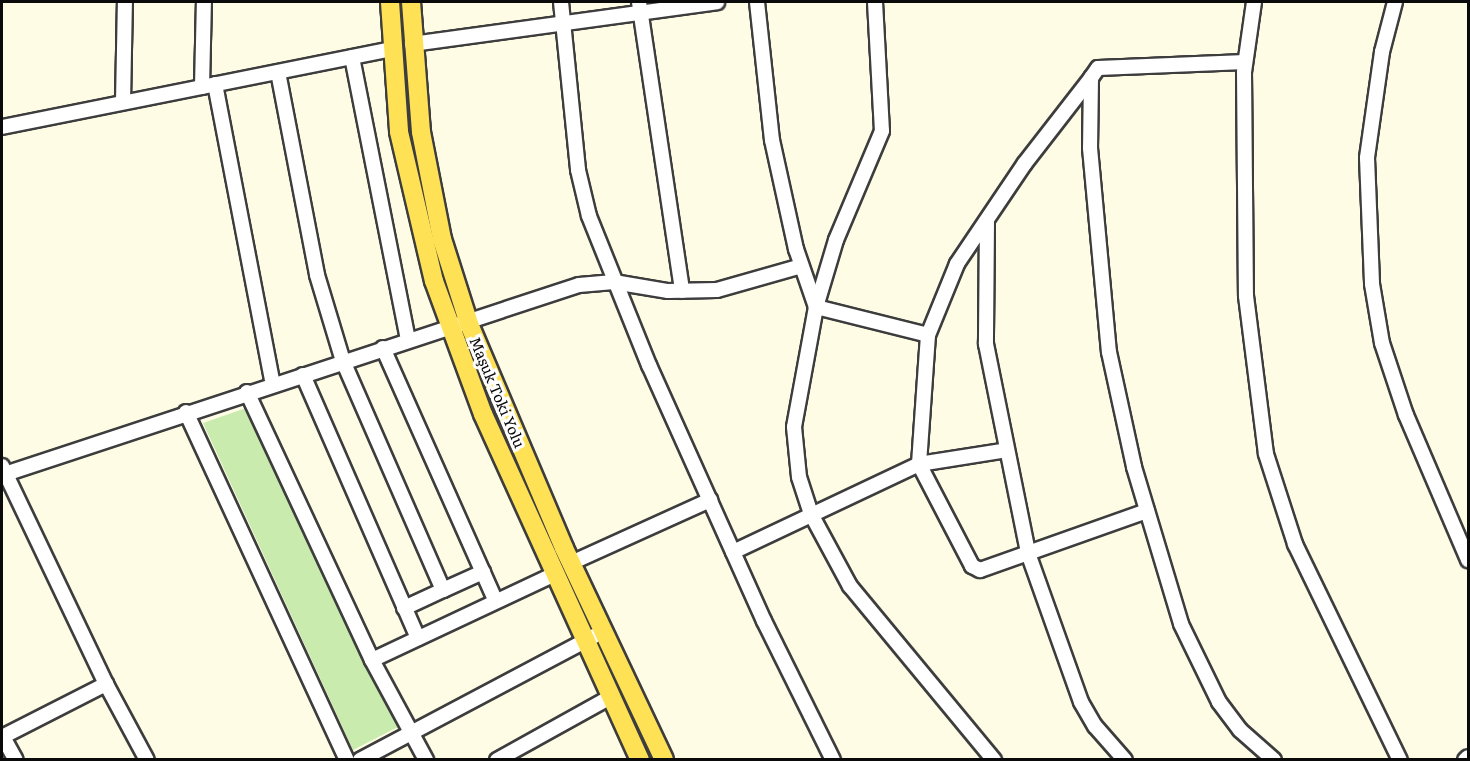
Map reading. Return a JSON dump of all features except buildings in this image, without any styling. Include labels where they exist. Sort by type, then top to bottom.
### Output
[{"type":"main road","points":[[390,2],[391,49],[399,132],[416,211],[451,329],[483,414],[553,575],[609,698],[640,759]]},
{"type":"main road","name":"Maşuk Toki Yolu","points":[[411,2],[412,44],[422,132],[442,239],[469,324],[571,563],[664,759]]},
{"type":"street","points":[[123,102],[125,2]]},
{"type":"street","points":[[204,2],[209,85],[273,384]]},
{"type":"street","points":[[561,2],[561,23],[578,170],[589,216],[614,282],[733,552],[833,759]]},
{"type":"street","points":[[412,44],[561,23],[640,6],[717,2]]},
{"type":"street","points":[[757,2],[772,140],[801,266],[816,307]]},
{"type":"street","points":[[875,2],[882,131],[836,240],[816,307],[794,427],[799,477],[811,514],[850,586],[994,759]]},
{"type":"street","points":[[1254,2],[1245,62],[1246,297],[1266,454],[1295,544],[1400,759]]},
{"type":"street","points":[[1395,2],[1382,52],[1367,158],[1372,284],[1382,343],[1406,415],[1468,560]]},
{"type":"street","points":[[640,6],[682,291]]},
{"type":"street","points":[[2,128],[391,49]]},
{"type":"street","points":[[352,57],[408,341]]},
{"type":"street","points":[[1147,511],[980,570],[972,566],[919,464],[928,335],[957,264],[1025,163],[1098,68],[1121,65],[1245,62]]},
{"type":"street","points":[[278,72],[317,275],[343,361],[443,590]]},
{"type":"street","points":[[1091,78],[1090,148],[1109,352],[1147,511],[1181,624],[1219,702],[1240,730],[1274,759]]},
{"type":"street","points":[[987,221],[986,344],[1028,553],[1038,590],[1081,702],[1095,726],[1125,759]]},
{"type":"street","points":[[147,759],[106,684],[3,470],[383,348],[469,324],[579,285],[614,282],[682,291],[717,290],[801,266]]},
{"type":"street","points":[[816,307],[928,335]]},
{"type":"street","points":[[383,348],[495,600]]},
{"type":"street","points":[[303,375],[418,638]]},
{"type":"street","points":[[247,392],[372,660],[426,759]]},
{"type":"street","points":[[186,412],[347,759]]},
{"type":"street","points":[[733,552],[919,464],[1007,450]]},
{"type":"street","points":[[571,563],[710,500]]},
{"type":"street","points":[[404,608],[483,572]]},
{"type":"street","points":[[372,660],[495,600],[553,575]]},
{"type":"street","points":[[360,759],[410,730],[602,631]]},
{"type":"street","points":[[16,759],[2,737],[106,684]]},
{"type":"street","points":[[497,759],[609,698]]},
{"type":"green space","points":[[249,407],[398,727],[353,750],[203,423]]}]
